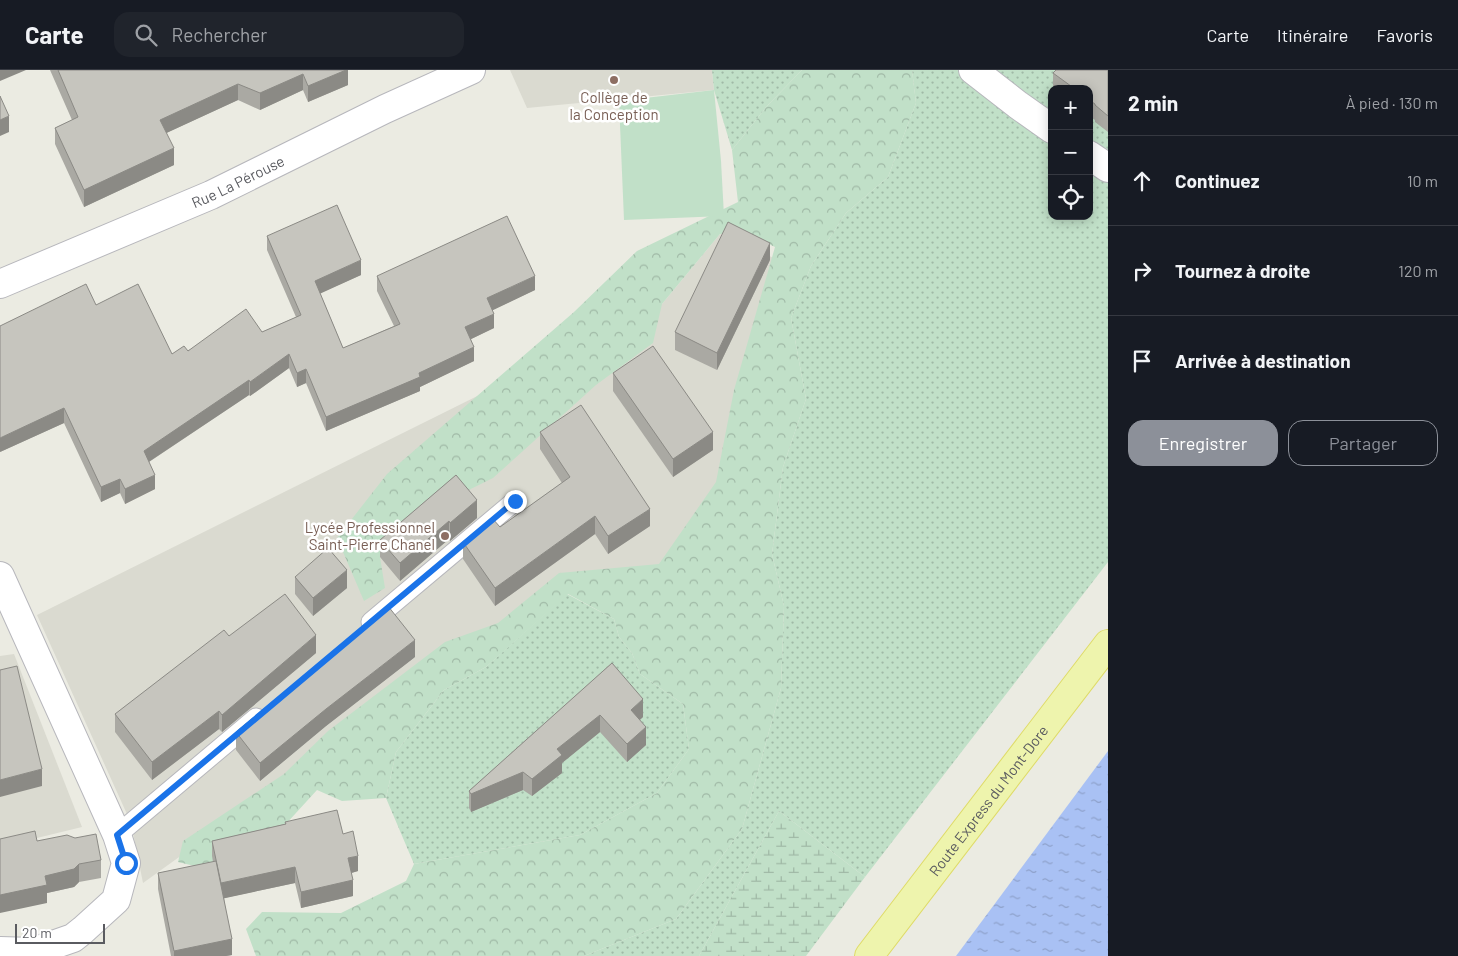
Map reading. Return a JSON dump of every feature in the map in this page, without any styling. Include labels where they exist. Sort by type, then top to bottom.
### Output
[{"type":"main road","name":"Route Express du Mont-Dore","points":[[869,956],[1108,644]]},
{"type":"street","name":"Rue La Pérouse","points":[[0,284],[211,195],[386,108],[471,70]]},
{"type":"street","points":[[973,70],[1048,126]]},
{"type":"street","points":[[1093,158],[1108,168]]},
{"type":"street","points":[[0,576],[117,835],[126,863],[116,900],[73,938],[33,952],[0,951]]},
{"type":"lane","points":[[357,633],[515,501]]},
{"type":"lane","points":[[117,835],[266,709]]},
{"type":"shaded area","name":"Collège de la Conception","points":[[510,70],[712,70],[714,90],[527,108]]},
{"type":"shaded area","name":"Lycée Professionnel Saint-Pierre Chanel","points":[[720,234],[785,263],[728,501],[652,586],[575,572],[143,883],[131,823],[37,615],[662,304]]},
{"type":"shaded area","points":[[14,654],[82,827],[0,847],[0,656]]},
{"type":"green space","points":[[712,70],[802,70],[767,106],[732,150],[714,90]]},
{"type":"green space","points":[[802,70],[912,70],[916,103],[888,177],[846,213],[811,266],[791,318],[806,399],[783,467],[772,554],[784,606],[781,688],[742,829],[676,919],[584,956],[256,956],[246,929],[262,912],[341,913],[406,881],[414,864],[580,835],[657,793],[689,749],[683,704],[640,674],[632,653],[619,637],[614,619],[568,594],[486,667],[444,690],[396,752],[386,798],[342,801],[317,790],[274,837],[215,871],[178,862],[183,841],[284,774],[328,731],[445,642],[498,623],[559,573],[659,564],[716,482],[734,390],[775,247],[748,234],[720,234],[662,304],[653,343],[596,385],[493,478],[412,518],[380,557],[385,588],[364,601],[337,538],[387,474],[574,312],[637,251],[738,202],[732,150],[767,106]]},
{"type":"green space","points":[[912,70],[1108,70],[1108,562],[865,877],[779,811],[699,956],[584,956],[676,919],[742,829],[781,688],[784,606],[772,554],[783,467],[806,399],[791,318],[811,266],[846,213],[888,177],[916,103]]},
{"type":"green space","points":[[714,90],[724,216],[624,220],[619,101]]},
{"type":"green space","points":[[567,594],[614,619],[619,637],[632,653],[640,674],[683,704],[689,749],[657,793],[580,835],[414,864],[386,798],[396,752],[444,690],[486,667]]},
{"type":"green space","points":[[779,811],[865,877],[806,956],[699,956]]},
{"type":"water","points":[[1108,751],[1108,956],[956,956]]},
{"type":"building","points":[[58,70],[346,70],[308,86],[303,74],[260,93],[238,84],[160,120],[174,148],[84,190],[55,128],[78,117]]},
{"type":"building","points":[[1056,70],[1108,70],[1108,116],[1093,103],[1093,85],[1070,85],[1053,73]]},
{"type":"building","points":[[0,96],[9,116],[0,120]]},
{"type":"building","points":[[337,205],[361,260],[315,281],[343,348],[400,324],[377,276],[507,216],[535,276],[487,298],[494,314],[465,327],[474,347],[419,373],[420,377],[326,417],[306,369],[297,373],[289,354],[250,382],[249,380],[144,451],[155,475],[125,489],[120,479],[101,487],[64,408],[0,438],[0,326],[86,284],[96,305],[138,284],[172,354],[184,346],[188,351],[246,309],[262,332],[301,315],[267,236]]},
{"type":"building","points":[[728,222],[770,243],[717,353],[675,332]]},
{"type":"building","points":[[653,346],[713,432],[673,459],[613,373]]},
{"type":"building","points":[[581,405],[650,509],[608,536],[595,516],[495,588],[463,542],[492,518],[500,527],[570,477],[540,432]]},
{"type":"building","points":[[456,475],[477,500],[400,563],[380,540]]},
{"type":"building","points":[[328,548],[347,570],[313,598],[295,577]]},
{"type":"building","points":[[285,594],[316,635],[222,715],[219,711],[152,762],[115,714],[224,630],[229,636]]},
{"type":"building","points":[[388,606],[415,640],[260,763],[236,732]]},
{"type":"building","points":[[612,663],[643,699],[631,710],[646,727],[627,744],[600,715],[557,749],[562,755],[532,779],[523,772],[471,794],[469,791]]},
{"type":"building","points":[[17,666],[42,769],[0,780],[0,670]]},
{"type":"building","points":[[337,810],[343,834],[353,831],[358,856],[348,858],[353,880],[301,892],[295,867],[221,883],[212,841]]},
{"type":"building","points":[[35,831],[37,841],[67,835],[75,838],[96,834],[101,860],[79,864],[74,869],[45,876],[47,885],[0,895],[0,839]]},
{"type":"building","points":[[216,861],[232,939],[174,951],[158,873]]},
{"type":"place","name":"Collège de la Conception","points":[[614,80]]},
{"type":"place","name":"Lycée Professionnel Saint-Pierre Chanel","points":[[445,536]]},
{"type":"route","points":[[126,863],[117,835],[515,501]]}]
